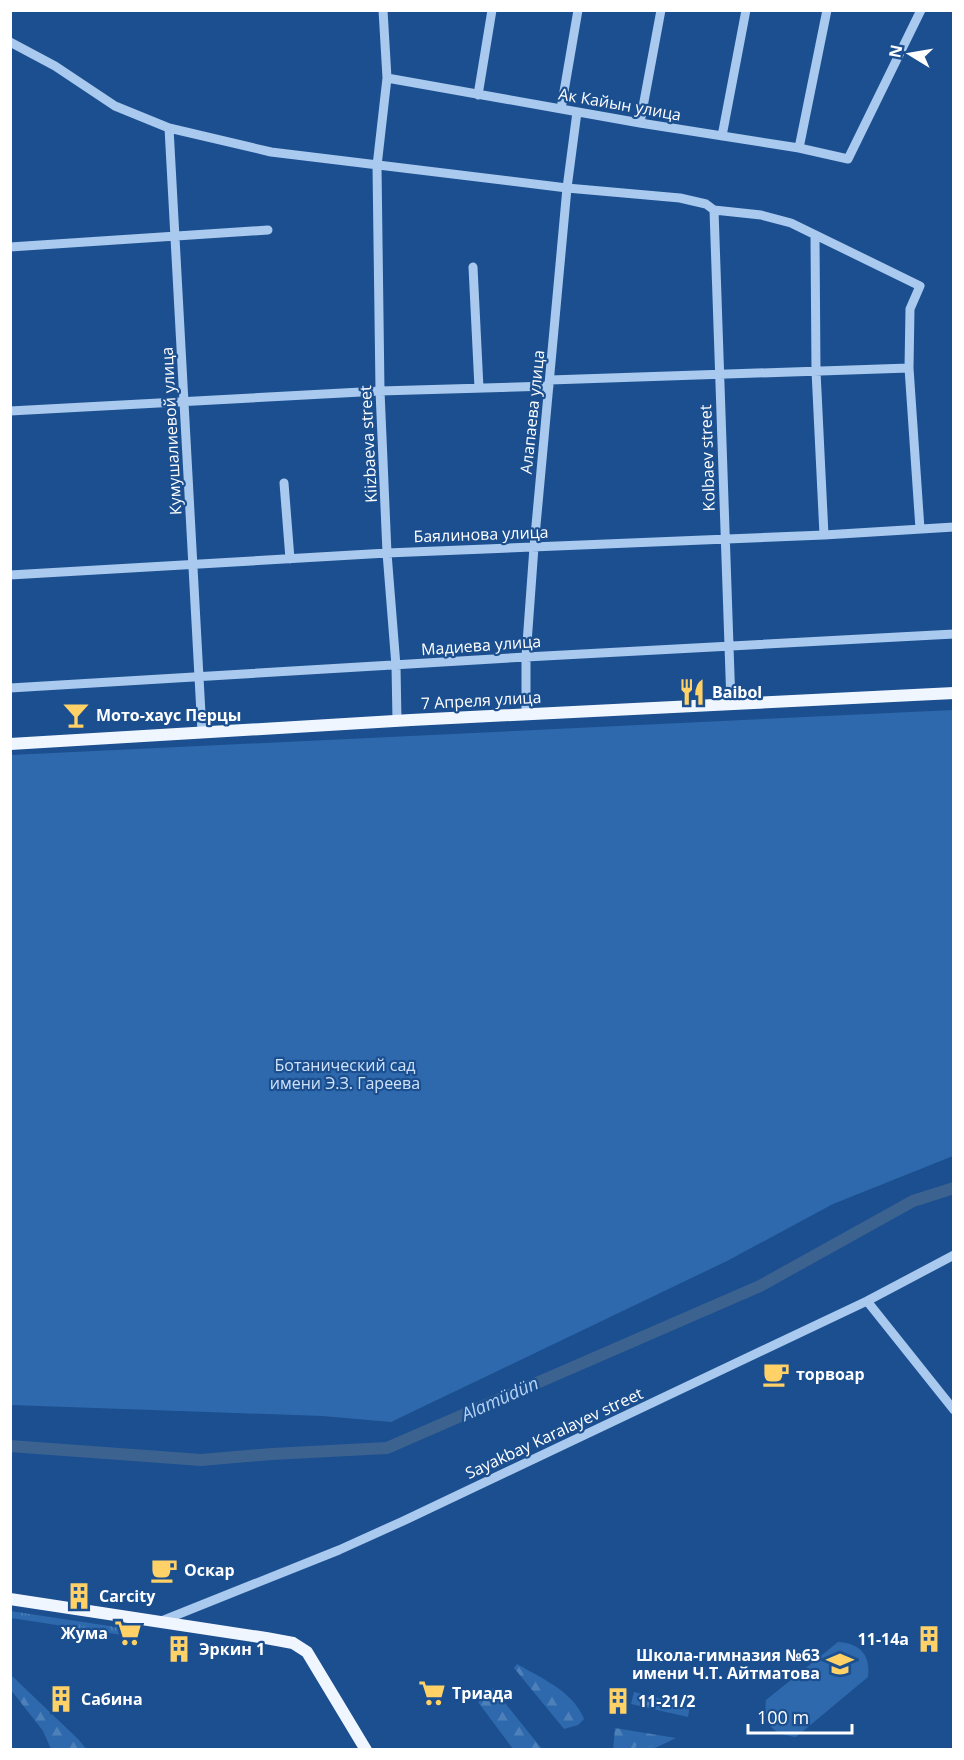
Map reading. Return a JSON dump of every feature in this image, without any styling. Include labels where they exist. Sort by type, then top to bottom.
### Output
[{"type":"main road","name":"7 Апреля улица","points":[[10,744],[526,714],[954,693]]},
{"type":"main road","points":[[10,1599],[299,1645],[307,1652],[366,1749]]},
{"type":"street","name":"Kiizbaeva street","points":[[383,10],[387,78],[377,166],[380,391],[387,553],[396,666],[397,721]]},
{"type":"street","points":[[478,95],[492,10]]},
{"type":"street","points":[[561,109],[578,10]]},
{"type":"street","points":[[640,123],[661,10]]},
{"type":"street","points":[[722,136],[746,10]]},
{"type":"street","points":[[799,148],[827,10]]},
{"type":"street","name":"Ак Кайын улица","points":[[387,78],[640,123],[799,148],[848,159],[921,10]]},
{"type":"street","points":[[10,42],[55,66],[115,106],[169,128],[271,152],[567,188],[680,198],[706,204],[714,210],[761,215],[791,223],[920,286],[910,309],[909,368],[920,529]]},
{"type":"street","name":"Алапаева улица","points":[[526,714],[526,657],[534,547],[567,188],[577,112]]},
{"type":"street","name":"Кумушалиевой улица","points":[[169,128],[202,732]]},
{"type":"street","name":"Kolbaev street","points":[[714,210],[731,704]]},
{"type":"street","points":[[10,248],[268,230]]},
{"type":"street","points":[[815,236],[816,371],[824,535]]},
{"type":"street","points":[[474,267],[479,388]]},
{"type":"street","points":[[10,411],[380,391],[909,368]]},
{"type":"street","points":[[284,483],[290,559]]},
{"type":"street","name":"Баялинова улица","points":[[10,575],[387,553],[824,535],[954,527]]},
{"type":"street","name":"Мадиева улица","points":[[10,688],[954,634]]},
{"type":"street","name":"Sayakbay Karalayev street","points":[[159,1622],[339,1550],[401,1522],[867,1301],[954,1255]]},
{"type":"street","points":[[867,1301],[954,1410]]},
{"type":"green space","name":"Ботанический сад имени Э.З. Гареева","points":[[953,710],[953,1156],[833,1204],[727,1261],[391,1422],[322,1416],[11,1405],[11,755]]},
{"type":"green space","points":[[10,1611],[123,1628],[122,1635],[11,1618]]},
{"type":"green space","points":[[838,1642],[852,1645],[862,1652],[868,1662],[868,1677],[796,1737],[775,1731],[766,1716],[766,1700]]},
{"type":"green space","points":[[517,1664],[564,1693],[579,1709],[584,1719],[578,1725],[564,1729],[514,1668]]},
{"type":"green space","points":[[10,1674],[86,1749],[51,1749],[43,1731],[11,1690]]},
{"type":"green space","points":[[493,1688],[542,1749],[513,1749],[478,1702]]},
{"type":"green space","points":[[634,1692],[690,1706],[688,1717],[631,1704]]},
{"type":"green space","points":[[615,1728],[676,1738],[653,1749],[613,1750]]},
{"type":"green space","points":[[639,1738],[659,1742],[645,1749],[635,1749]]},
{"type":"waterway","name":"Alamüdün","points":[[10,1446],[201,1460],[387,1448],[760,1286],[913,1201],[954,1188]]},
{"type":"place","name":"Baibol","points":[[692,692]]},
{"type":"place","name":"Мото-хаус Перцы","points":[[76,715]]},
{"type":"place","name":"торвоар","points":[[776,1374]]},
{"type":"place","name":"Оскар","points":[[164,1570]]},
{"type":"place","name":"Carcity","points":[[79,1596]]},
{"type":"place","name":"Жума","points":[[128,1633]]},
{"type":"place","name":"11-14а","points":[[929,1639]]},
{"type":"place","name":"Эркин 1","points":[[179,1649]]},
{"type":"place","name":"Школа-гимназия №63 имени Ч.Т. Айтматова","points":[[840,1664]]},
{"type":"place","name":"Триада","points":[[432,1693]]},
{"type":"place","name":"Сабина","points":[[61,1699]]},
{"type":"place","name":"11-21/2","points":[[618,1701]]}]
